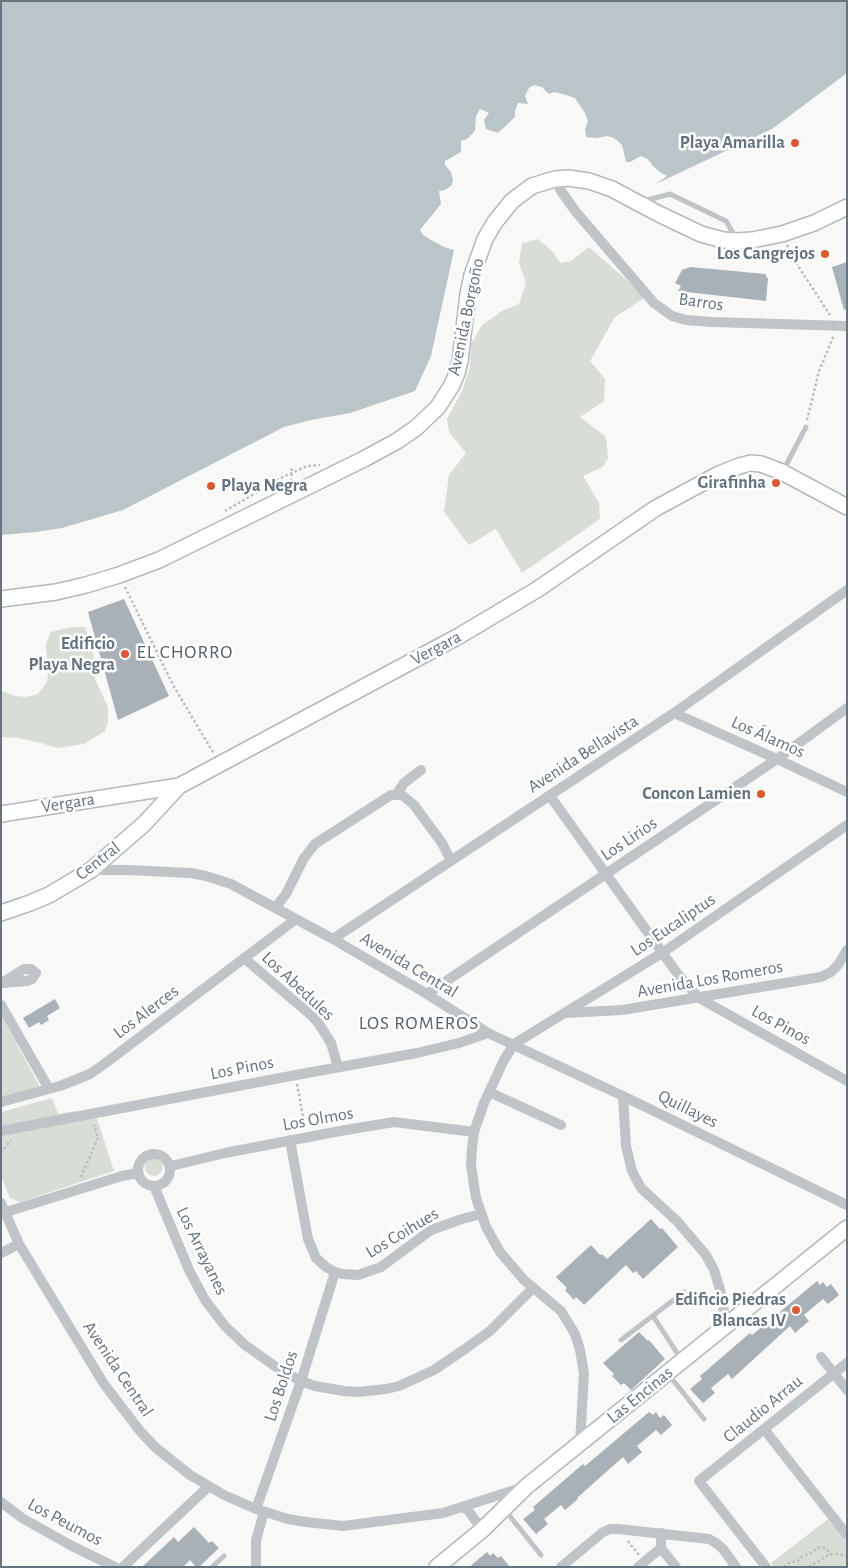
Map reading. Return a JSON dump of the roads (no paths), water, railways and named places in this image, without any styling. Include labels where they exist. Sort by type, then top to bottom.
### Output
[{"type":"street","name":"Avenida Borgoño","points":[[1,599],[56,592],[119,575],[160,560],[397,441],[430,417],[446,396],[460,361],[468,294],[472,275],[485,239],[495,222],[516,197],[532,186],[555,179],[568,178],[589,181],[612,189],[701,234],[723,240],[737,241],[782,234],[814,223],[847,207]]},
{"type":"street","name":"Barros","points":[[555,179],[576,212],[621,265],[654,303],[672,316],[686,320],[712,322],[842,326]]},
{"type":"street","name":"Vergara","points":[[1,814],[179,786],[468,631],[538,589],[656,508],[719,474],[745,464],[761,464],[782,472],[847,507]]},
{"type":"street","name":"Avenida Bellavista","points":[[333,939],[674,714],[847,590]]},
{"type":"street","name":"Los Lirios","points":[[426,994],[777,759],[847,708]]},
{"type":"street","name":"Los Álamos","points":[[674,714],[847,792]]},
{"type":"street","points":[[397,794],[404,783],[421,770]]},
{"type":"street","name":"Central","points":[[1,913],[30,904],[49,895],[91,870],[144,824],[179,786]]},
{"type":"street","points":[[275,908],[286,894],[304,858],[315,844],[392,795],[402,795],[414,805],[442,843],[451,861]]},
{"type":"street","name":"Los Pinos","points":[[550,796],[662,953],[699,998],[847,1081]]},
{"type":"street","name":"Los Eucaliptus","points":[[514,1044],[662,953],[847,825]]},
{"type":"street","name":"Avenida Central","points":[[91,870],[191,873],[219,879],[243,889],[333,939],[488,1033],[514,1044]]},
{"type":"street","name":"Los Alerces","points":[[1,1102],[75,1081],[103,1065],[296,919]]},
{"type":"street","name":"Avenida Los Romeros","points":[[564,1013],[622,1010],[821,977],[838,966],[847,950]]},
{"type":"street","name":"Los Abedules","points":[[244,958],[320,1024],[331,1043],[338,1067]]},
{"type":"street","points":[[2,1005],[50,1089]]},
{"type":"street","name":"Los Pinos","points":[[1,1130],[417,1053],[459,1043],[488,1033]]},
{"type":"street","points":[[514,1044],[489,1092],[474,1132],[472,1173],[476,1198],[492,1240],[500,1252],[516,1272],[561,1311],[575,1334],[584,1373],[580,1443]]},
{"type":"street","name":"Quillayes","points":[[514,1044],[847,1205]]},
{"type":"street","points":[[489,1092],[562,1126]]},
{"type":"street","points":[[623,1096],[626,1146],[632,1171],[641,1188],[677,1221],[706,1255],[714,1270],[721,1293],[726,1325]]},
{"type":"street","name":"Los Olmos","points":[[171,1166],[290,1140],[394,1122],[474,1132]]},
{"type":"street","points":[[290,1140],[308,1239],[316,1258],[335,1272]]},
{"type":"street","points":[[151,1153],[161,1154],[169,1161],[171,1166],[167,1180],[154,1186],[144,1182],[138,1173],[142,1158],[151,1153]]},
{"type":"street","points":[[6,1212],[122,1176],[138,1173]]},
{"type":"street","name":"Los Arrayanes","points":[[154,1186],[189,1270],[205,1300],[225,1326],[245,1345],[279,1369],[301,1381],[316,1386],[344,1391],[372,1391],[399,1386],[434,1370],[490,1331],[533,1288]]},
{"type":"street","name":"Avenida Central","points":[[1,1203],[19,1244],[110,1392],[140,1431],[155,1446],[178,1466],[208,1487],[260,1511],[306,1522],[343,1526],[443,1513],[527,1486]]},
{"type":"street","name":"Los Coihues","points":[[335,1272],[350,1275],[366,1273],[381,1267],[431,1230],[481,1214]]},
{"type":"street","name":"Las Encinas","points":[[437,1567],[482,1530],[527,1486],[847,1228]]},
{"type":"street","points":[[1,1253],[19,1244]]},
{"type":"street","name":"Los Boldos","points":[[256,1567],[256,1540],[260,1511],[335,1272]]},
{"type":"street","points":[[821,1357],[847,1390]]},
{"type":"street","name":"Claudio Arrau","points":[[766,1567],[699,1481],[847,1363]]},
{"type":"street","points":[[764,1429],[847,1535]]},
{"type":"street","points":[[123,1567],[208,1487]]},
{"type":"street","name":"Los Peumos","points":[[1,1502],[29,1522],[115,1567]]},
{"type":"street","points":[[462,1507],[468,1510],[482,1530]]},
{"type":"street","points":[[561,1567],[603,1532],[610,1529],[709,1539],[723,1550],[736,1567]]},
{"type":"street","points":[[662,1533],[661,1548],[676,1567]]},
{"type":"street","points":[[641,1564],[661,1548]]},
{"type":"lane","points":[[639,203],[670,194],[726,221],[737,241]]},
{"type":"lane","points":[[782,472],[806,427]]},
{"type":"lane","points":[[621,1340],[684,1292]]},
{"type":"lane","points":[[653,1316],[682,1361]]},
{"type":"lane","points":[[668,1373],[704,1419]]},
{"type":"lane","points":[[503,1508],[541,1555]]},
{"type":"lane","points":[[212,1567],[224,1556]]},
{"type":"place","name":"Playa Amarilla","points":[[795,143]]},
{"type":"place","name":"Los Cangrejos","points":[[825,254]]},
{"type":"place","name":"Girafinha","points":[[776,483]]},
{"type":"place","name":"Playa Negra","points":[[211,486]]},
{"type":"place","name":"Edificio Playa Negra","points":[[125,654]]},
{"type":"place","name":"Concon Lamien","points":[[761,794]]},
{"type":"place","name":"Edificio Piedras Blancas IV","points":[[796,1310]]},
{"type":"district","name":"EL CHORRO","points":[[185,652]]},
{"type":"district","name":"LOS ROMEROS","points":[[419,1023]]}]
